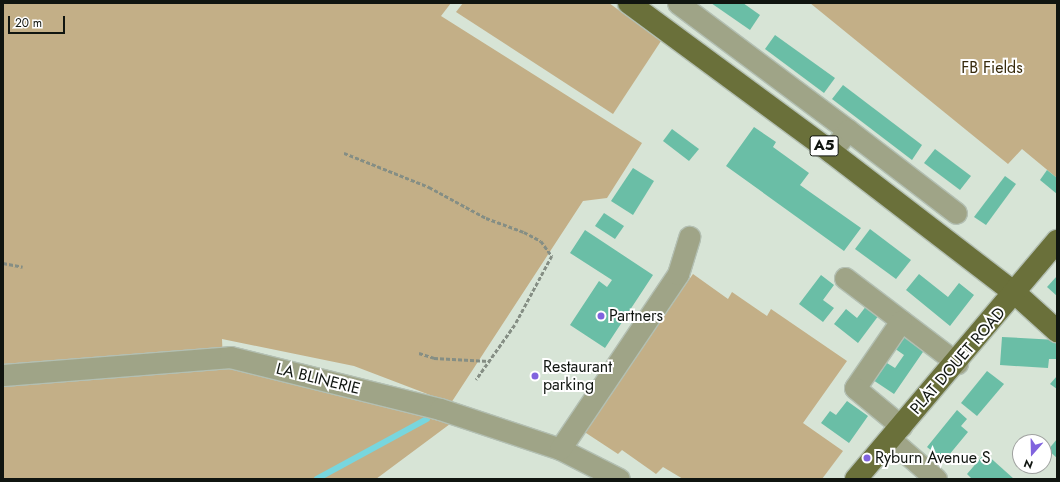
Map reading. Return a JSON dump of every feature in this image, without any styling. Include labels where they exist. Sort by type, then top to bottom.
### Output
[{"type":"main road","name":"A5","points":[[630,3],[831,152],[1015,293]]},
{"type":"main road","name":"PLAT DOUET ROAD","points":[[856,479],[957,363],[1057,241]]},
{"type":"main road","points":[[1015,293],[1057,331]]},
{"type":"street","points":[[678,3],[956,213]]},
{"type":"street","points":[[831,152],[848,130]]},
{"type":"street","points":[[560,448],[678,274],[689,237]]},
{"type":"street","points":[[846,278],[957,363]]},
{"type":"street","points":[[901,321],[855,388],[936,479]]},
{"type":"street","name":"LA BLINERIE","points":[[3,375],[230,357],[440,409],[560,448],[619,479]]},
{"type":"path","points":[[344,153],[429,187],[486,218],[524,232],[541,242],[552,256],[515,325],[476,380]]},
{"type":"path","points":[[3,263],[22,267]]},
{"type":"path","points":[[419,353],[434,358],[489,361]]},
{"type":"green space","points":[[3,3],[451,3],[441,16],[642,143],[607,198],[583,201],[451,403],[354,366],[222,339],[223,363],[450,424],[376,479],[3,479]]},
{"type":"green space","points":[[463,3],[609,3],[661,41],[613,114],[456,12]]},
{"type":"green space","name":"FB Fields","points":[[810,3],[1057,3],[1057,178],[1022,149],[1008,164]]},
{"type":"green space","points":[[693,274],[728,299],[732,292],[767,316],[771,309],[847,361],[803,423],[843,451],[822,479],[683,479],[663,467],[656,474],[622,450],[618,454],[583,431]]},
{"type":"building","points":[[711,3],[743,3],[760,15],[750,30]]},
{"type":"building","points":[[775,35],[835,78],[824,93],[765,49]]},
{"type":"building","points":[[843,85],[922,145],[912,160],[832,99]]},
{"type":"building","points":[[754,127],[776,142],[773,147],[809,173],[800,185],[861,228],[844,251],[726,166]]},
{"type":"building","points":[[672,129],[699,149],[689,161],[663,141]]},
{"type":"building","points":[[935,149],[971,176],[960,190],[924,163]]},
{"type":"building","points":[[633,168],[654,181],[633,215],[611,201]]},
{"type":"building","points":[[1047,170],[1057,178],[1057,194],[1040,180]]},
{"type":"building","points":[[1005,176],[1016,184],[986,225],[974,217]]},
{"type":"building","points":[[604,213],[624,226],[615,239],[595,226]]},
{"type":"building","points":[[870,229],[911,260],[896,279],[855,249]]},
{"type":"building","points":[[585,230],[653,275],[605,348],[570,325],[599,281],[607,287],[612,280],[570,253]]},
{"type":"building","points":[[919,274],[948,297],[959,283],[974,295],[950,326],[906,290]]},
{"type":"building","points":[[821,275],[834,285],[823,300],[834,308],[823,322],[799,304]]},
{"type":"building","points":[[1057,276],[1057,296],[1047,287]]},
{"type":"building","points":[[867,305],[879,315],[858,343],[834,324],[846,309],[857,318]]},
{"type":"building","points":[[904,334],[925,349],[894,394],[870,378],[882,360],[895,368],[904,355],[894,348]]},
{"type":"building","points":[[1002,337],[1057,340],[1057,359],[1049,359],[1048,368],[1000,365]]},
{"type":"building","points":[[987,371],[1004,384],[977,416],[961,403]]},
{"type":"building","points":[[1057,376],[1057,389],[1050,384]]},
{"type":"building","points":[[847,401],[868,416],[849,443],[821,423],[830,411],[836,415]]},
{"type":"building","points":[[957,410],[967,419],[961,426],[968,432],[944,461],[927,447]]},
{"type":"building","points":[[1057,439],[1057,458],[1052,454],[1052,445]]},
{"type":"building","points":[[985,453],[1014,479],[972,479],[967,474]]},
{"type":"waterway","points":[[317,479],[427,419]]},
{"type":"place","name":"Partners","points":[[601,316]]},
{"type":"place","name":"Restaurant parking","points":[[535,376]]},
{"type":"place","name":"Ryburn Avenue S","points":[[867,458]]}]
